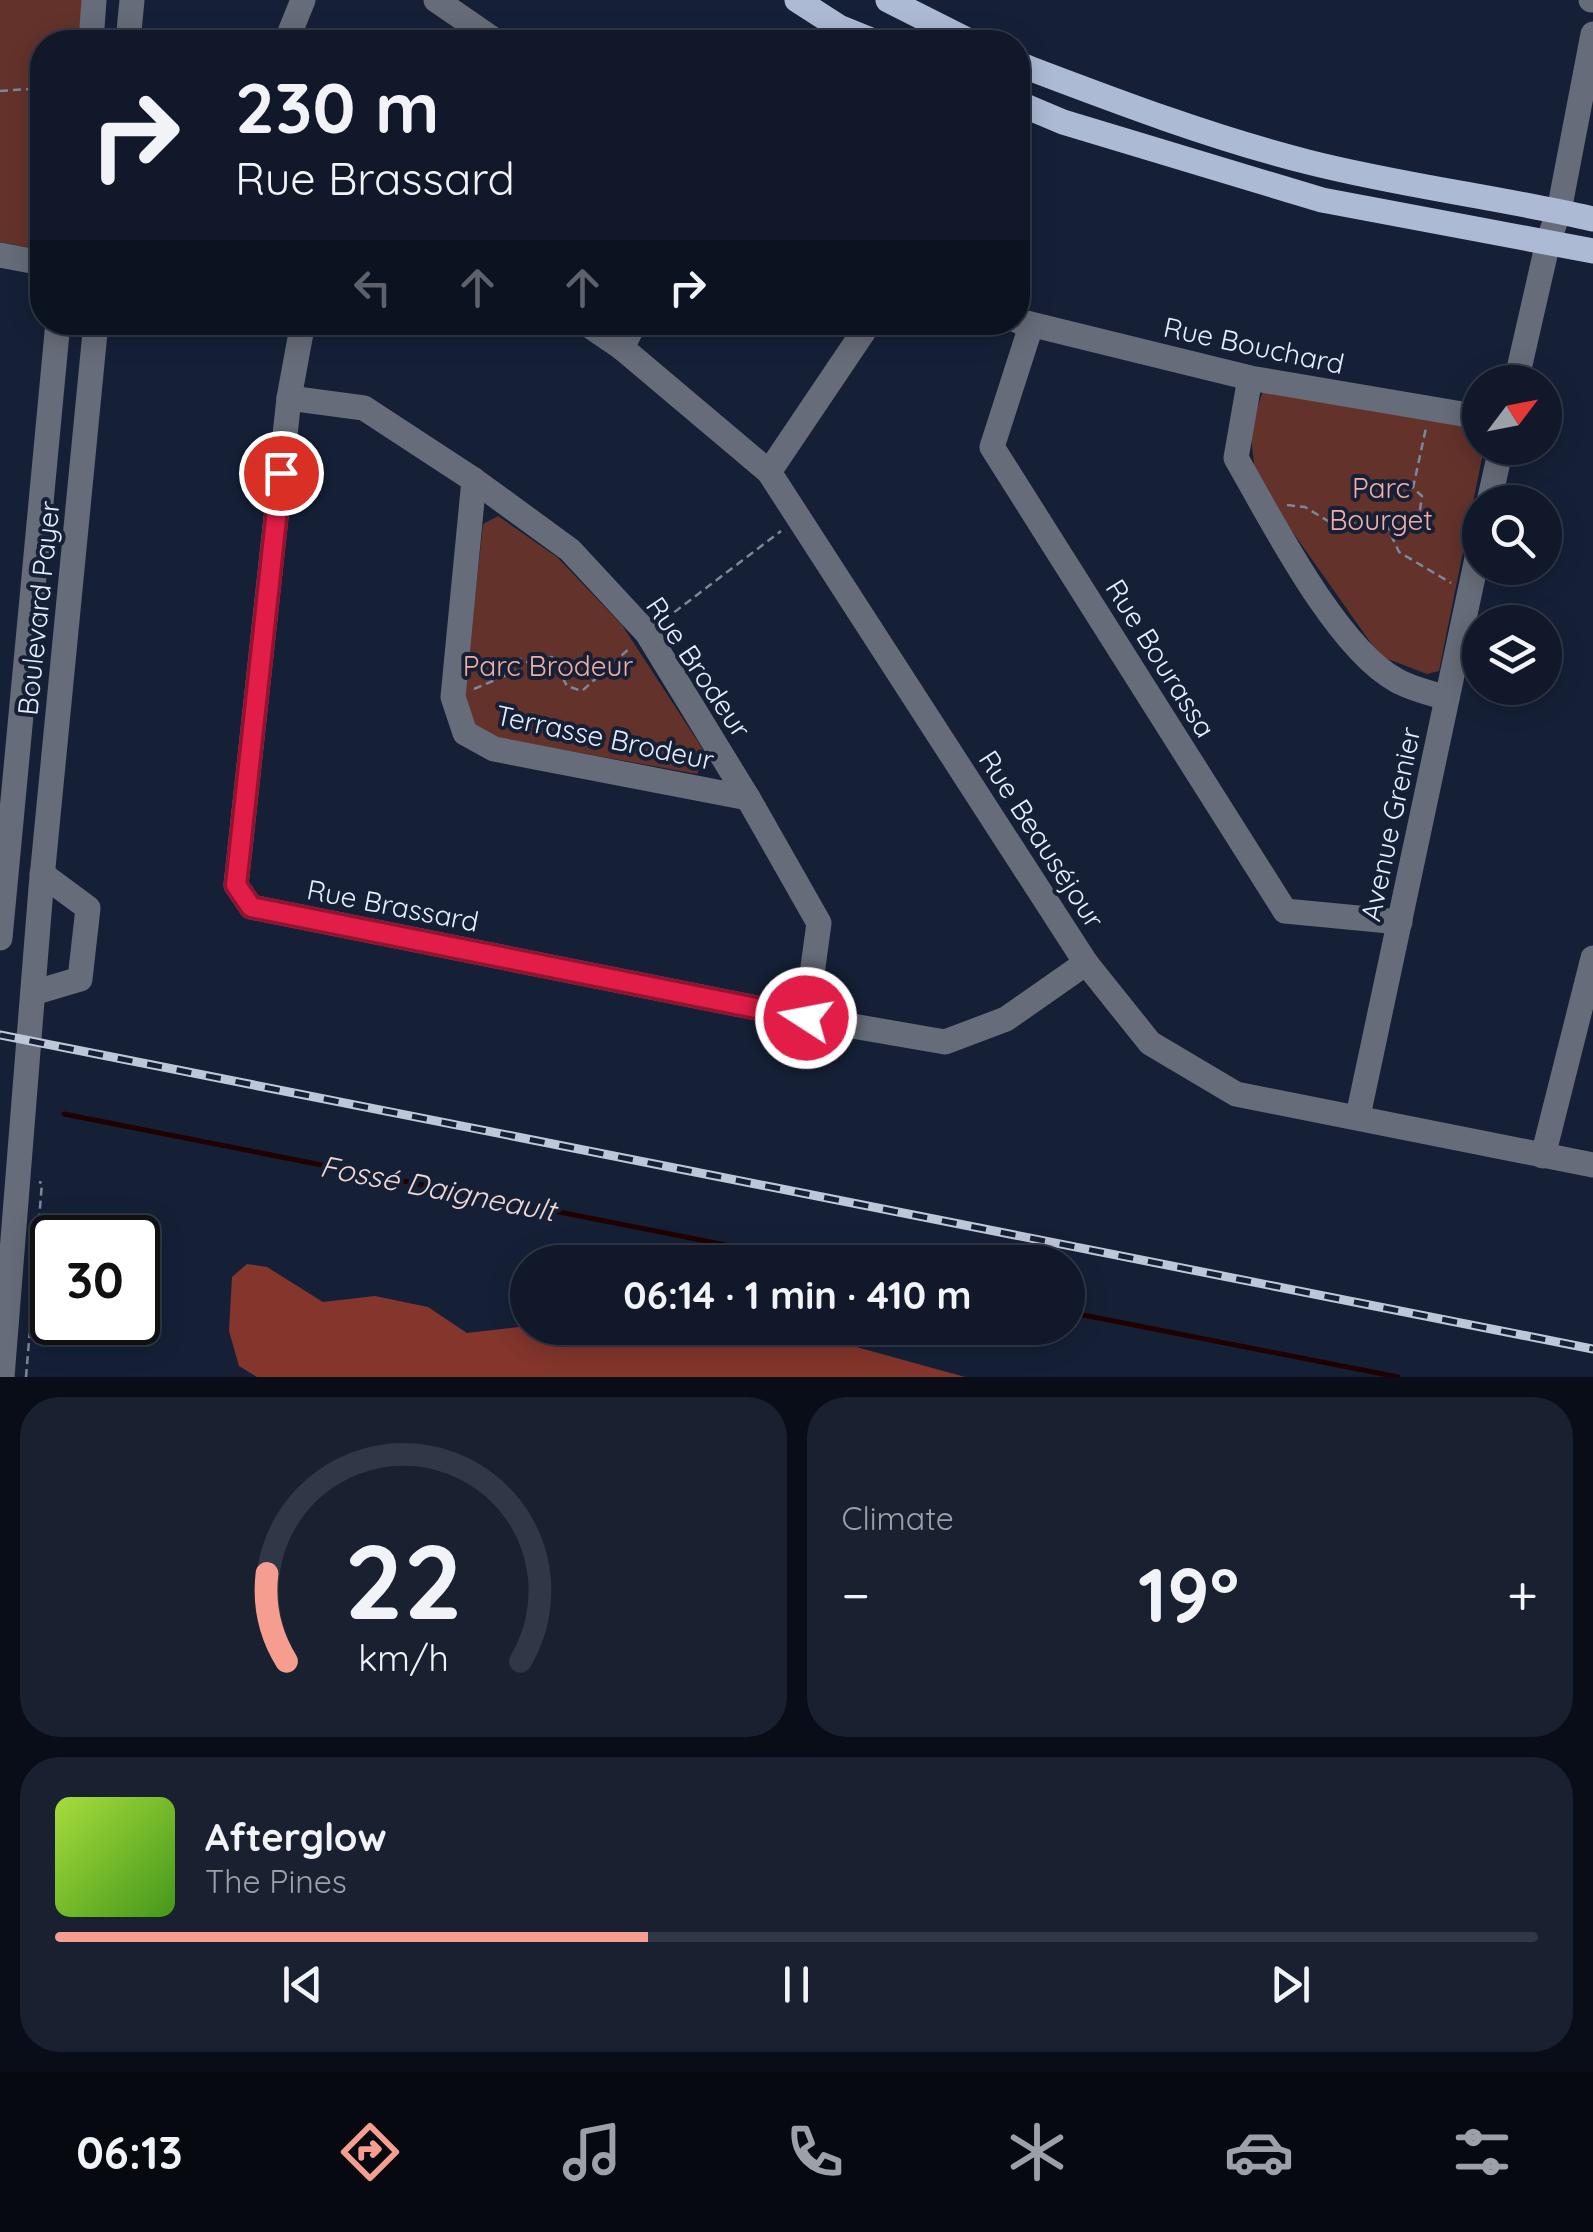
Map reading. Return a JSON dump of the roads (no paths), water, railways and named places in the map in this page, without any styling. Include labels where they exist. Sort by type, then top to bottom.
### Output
[{"type":"main road","points":[[797,0],[846,30]]},
{"type":"main road","points":[[888,0],[947,30]]},
{"type":"main road","points":[[1030,69],[1145,112],[1306,162],[1593,218]]},
{"type":"main road","points":[[1030,108],[1100,134],[1322,200],[1593,251]]},
{"type":"street","points":[[92,30],[94,0]]},
{"type":"street","points":[[129,30],[132,0]]},
{"type":"street","points":[[291,30],[304,0]]},
{"type":"street","points":[[436,0],[480,30]]},
{"type":"street","points":[[1520,365],[1548,242],[1559,211],[1593,34]]},
{"type":"street","points":[[0,254],[30,260]]},
{"type":"street","name":"Rue Bouchard","points":[[1030,324],[1250,378],[1462,414]]},
{"type":"street","name":"Boulevard Payer","points":[[0,938],[57,335]]},
{"type":"street","name":"Boulevard Payer","points":[[2,1377],[43,863],[95,335]]},
{"type":"street","name":"Rue Brassard","points":[[301,335],[289,398],[236,885],[251,907],[945,1042],[1006,1020],[1086,963]]},
{"type":"street","name":"Rue Beauséjour","points":[[603,335],[769,472],[1086,963],[1150,1042],[1236,1094],[1593,1165]]},
{"type":"street","points":[[622,348],[628,335]]},
{"type":"street","points":[[769,472],[861,335]]},
{"type":"street","name":"Rue Bourassa","points":[[1021,335],[992,447],[1286,912],[1400,922]]},
{"type":"street","points":[[1250,378],[1236,458],[1267,512],[1347,639],[1396,680],[1447,698]]},
{"type":"street","name":"Rue Brodeur","points":[[289,398],[364,408],[474,480],[570,550],[647,633],[819,922],[806,1018]]},
{"type":"street","name":"Terrasse Brodeur","points":[[474,480],[453,697],[465,732],[494,749],[748,798]]},
{"type":"street","name":"Avenue Grenier","points":[[1358,1116],[1471,585]]},
{"type":"street","points":[[9,846],[43,863],[88,908],[80,979],[33,993]]},
{"type":"street","points":[[1543,1156],[1592,967]]},
{"type":"waterway","name":"Fossé Daigneault","points":[[64,1114],[726,1245]]},
{"type":"waterway","name":"Fossé Daigneault","points":[[1085,1315],[1398,1377]]},
{"type":"railway","points":[[0,1035],[1593,1349]]},
{"type":"park label","name":"Parc Bourget","points":[[1381,503]]},
{"type":"park label","name":"Parc Brodeur","points":[[548,665]]}]
